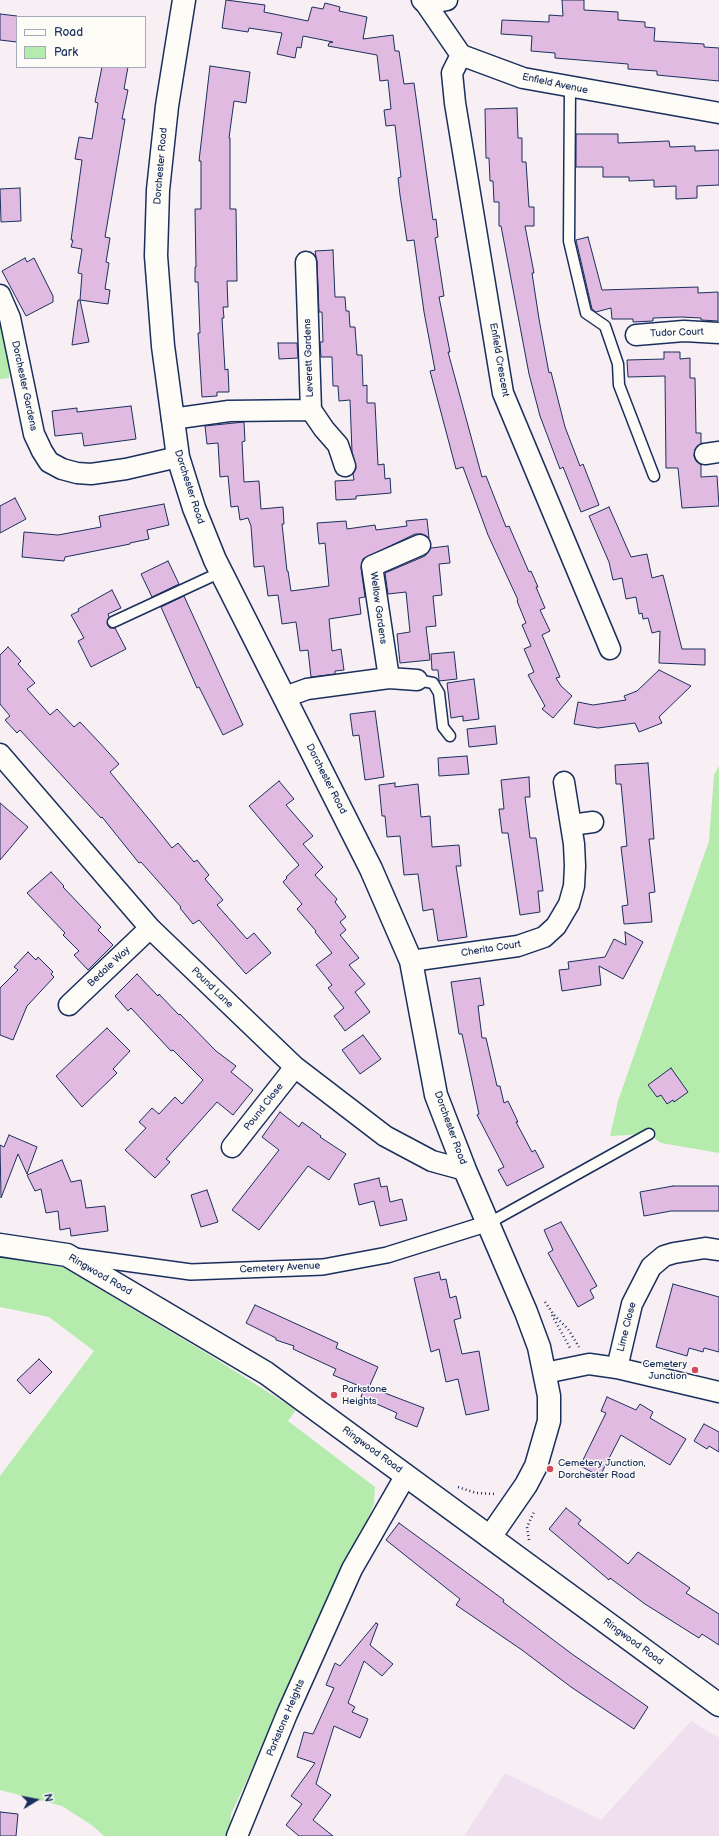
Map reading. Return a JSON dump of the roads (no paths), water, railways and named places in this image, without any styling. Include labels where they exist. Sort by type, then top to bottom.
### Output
[{"type":"street","name":"Dorchester Road","points":[[184,0],[167,106],[158,190],[156,256],[163,346],[178,456],[194,508],[221,572],[371,869],[411,961],[436,1095],[465,1170],[489,1223],[540,1347],[549,1396],[549,1421],[536,1466],[526,1485],[490,1537]]},
{"type":"street","points":[[447,0],[424,2],[461,55]]},
{"type":"street","name":"Enfield Avenue","points":[[461,55],[523,78],[719,113]]},
{"type":"street","name":"Enfield Crescent","points":[[461,55],[452,72],[455,103],[503,393],[610,649]]},
{"type":"street","name":"Leverett Gardens","points":[[172,420],[229,411],[311,410],[306,262]]},
{"type":"street","name":"Dorchester Gardens","points":[[0,296],[10,318],[34,434],[42,451],[50,462],[62,469],[77,473],[92,474],[126,469],[178,456]]},
{"type":"street","name":"Tudor Court","points":[[636,335],[684,331],[719,333]]},
{"type":"street","points":[[311,410],[324,429],[338,445],[345,466]]},
{"type":"street","name":"Wellow Gardens","points":[[389,678],[372,566],[420,545]]},
{"type":"street","points":[[285,697],[307,689],[389,678],[417,680]]},
{"type":"street","name":"Pound Lane","points":[[0,754],[150,928],[295,1067],[385,1136],[432,1161],[465,1170]]},
{"type":"street","name":"Cherita Court","points":[[411,961],[518,946],[544,937],[556,926],[564,915],[569,904],[574,886],[575,858],[564,782]]},
{"type":"street","points":[[570,825],[593,822]]},
{"type":"street","name":"Bedale Way","points":[[68,1005],[150,928]]},
{"type":"street","name":"Pound Close","points":[[232,1147],[295,1067]]},
{"type":"street","name":"Cemetery Avenue","points":[[67,1255],[191,1272],[323,1267],[387,1255],[489,1223]]},
{"type":"street","name":"Ringwood Road","points":[[0,1245],[67,1255],[266,1373],[719,1705]]},
{"type":"street","name":"Lime Close","points":[[617,1368],[632,1304],[651,1267],[664,1256],[674,1253],[705,1248],[719,1250]]},
{"type":"street","points":[[545,1373],[589,1364],[617,1368],[719,1392]]},
{"type":"street","name":"Parkstone Heights","points":[[237,1836],[286,1714],[352,1569],[406,1476]]},
{"type":"lane","points":[[570,87],[569,241],[586,313],[605,326],[618,364],[619,385],[654,476]]},
{"type":"lane","points":[[113,622],[221,572]]},
{"type":"lane","points":[[417,680],[433,683],[439,693],[443,727],[450,736]]},
{"type":"lane","points":[[489,1223],[649,1134]]},
{"type":"place","name":"Cemetery Junction","points":[[695,1370]]},
{"type":"place","name":"Parkstone Heights","points":[[334,1395]]},
{"type":"place","name":"Cemetery Junction, Dorchester Road","points":[[550,1469]]}]
